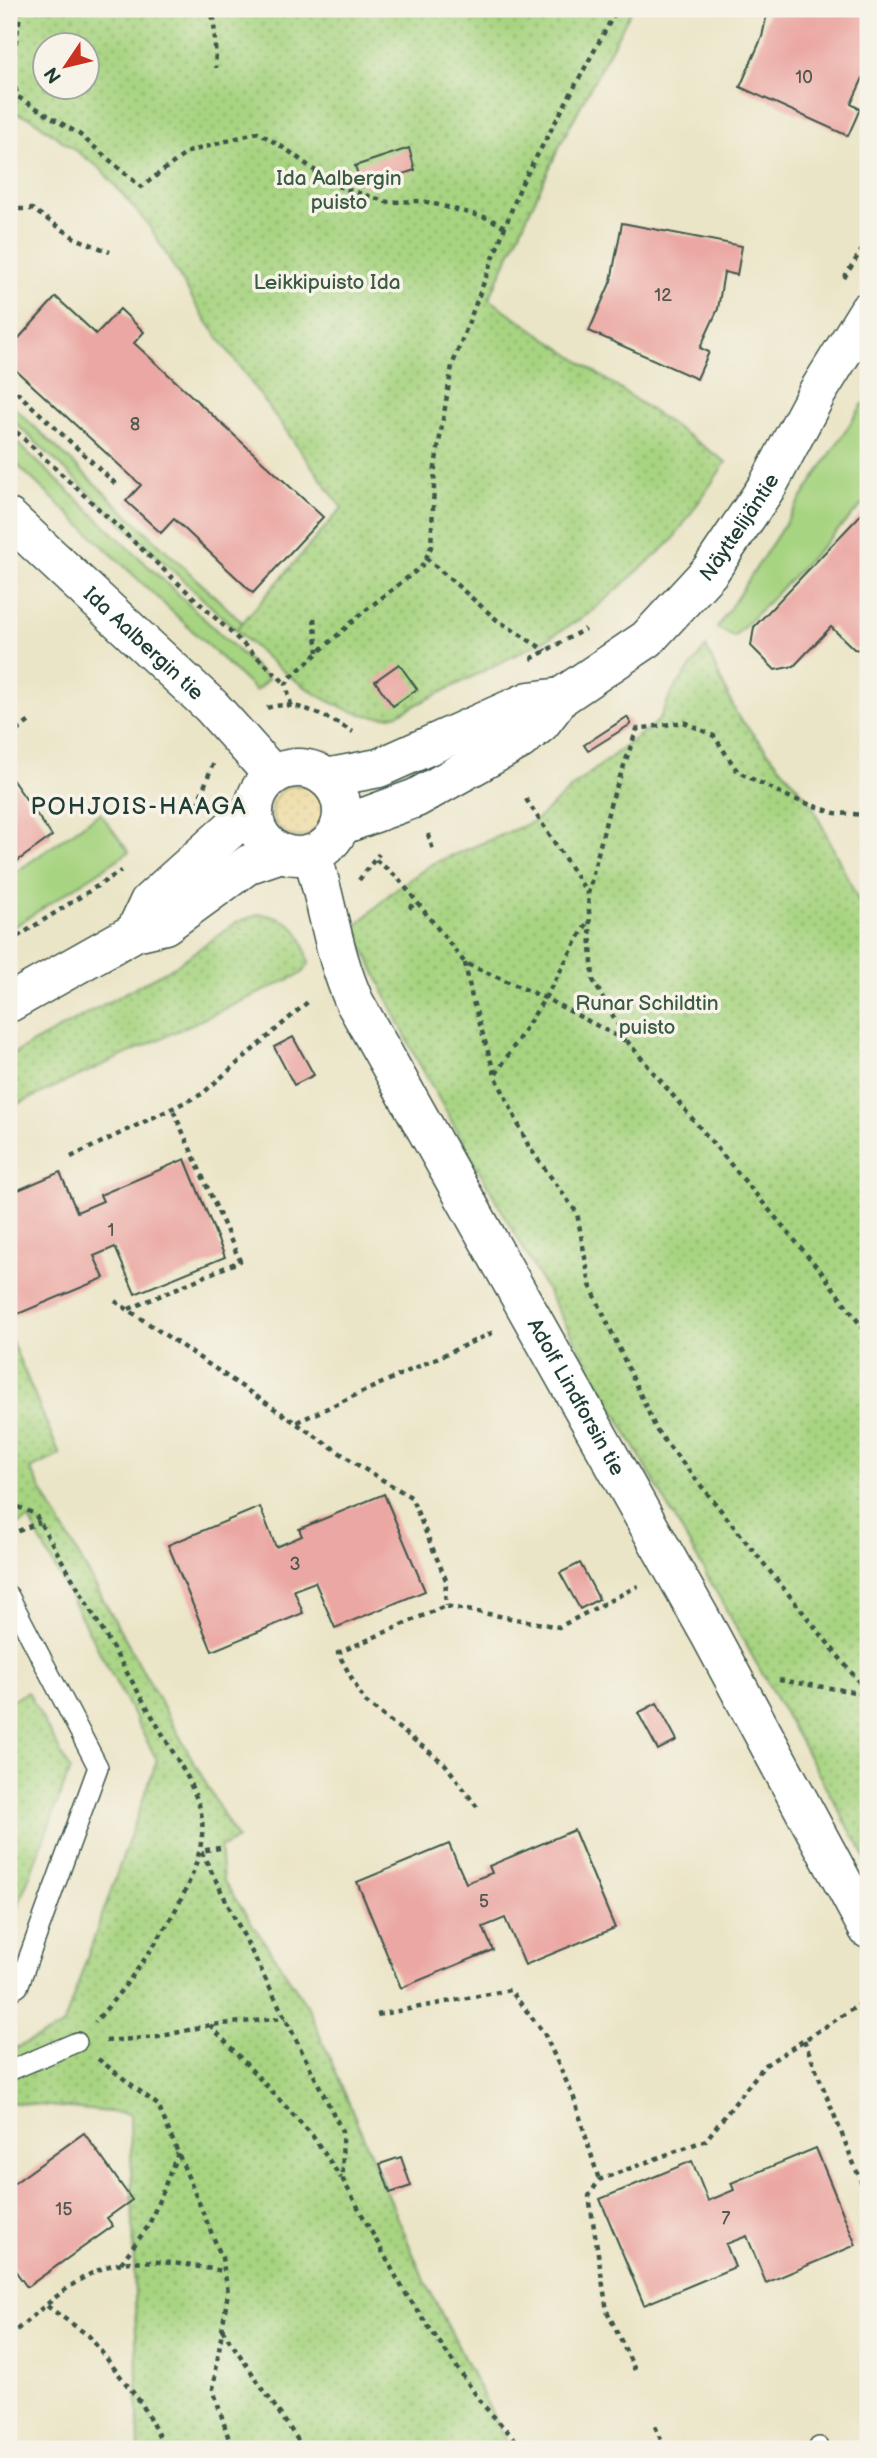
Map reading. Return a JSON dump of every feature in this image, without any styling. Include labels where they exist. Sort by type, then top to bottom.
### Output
[{"type":"main road","name":"Näyttelijäntie","points":[[9,1003],[135,932],[165,925],[249,864],[331,842],[340,826],[416,798],[464,774],[520,740],[541,723],[561,697],[647,639],[710,571],[768,485],[817,393],[864,328]]},
{"type":"main road","name":"Ida Aalbergin tie","points":[[9,517],[211,706],[273,775]]},
{"type":"main road","name":"Näyttelijäntie","points":[[273,775],[291,768],[303,768],[326,778],[379,768],[529,701],[561,697]]},
{"type":"main road","points":[[273,775],[259,790],[254,808],[259,833],[272,848],[296,853]]},
{"type":"main road","points":[[326,778],[336,789],[341,803],[340,826]]},
{"type":"main road","points":[[135,932],[149,902],[254,808]]},
{"type":"main road","name":"Adolf Lindforsin tie","points":[[296,853],[326,898],[342,974],[355,1003],[732,1675],[868,1929]]},
{"type":"lane","points":[[9,1596],[98,1767],[18,1987],[9,1992]]},
{"type":"lane","points":[[9,2071],[77,2042]]},
{"type":"path","points":[[21,9],[11,73],[19,97],[79,134],[141,187],[188,152],[258,132],[334,185],[387,202],[423,201],[488,218],[505,227]]},
{"type":"path","points":[[205,9],[214,19],[216,68]]},
{"type":"path","points":[[286,684],[317,652],[421,567],[426,558],[431,547],[435,467],[452,366],[520,185],[617,9]]},
{"type":"path","points":[[9,209],[32,209],[75,238],[110,252]]},
{"type":"path","points":[[837,289],[868,240]]},
{"type":"path","points":[[9,385],[118,486]]},
{"type":"path","points":[[9,425],[286,684],[291,705]]},
{"type":"path","points":[[426,558],[497,620],[546,651]]},
{"type":"path","points":[[314,618],[317,652]]},
{"type":"path","points":[[523,664],[592,625]]},
{"type":"path","points":[[9,737],[31,720]]},
{"type":"path","points":[[868,815],[835,813],[791,798],[738,772],[714,736],[684,722],[637,729],[610,805],[588,894],[587,923],[593,980],[627,1041],[823,1274],[868,1335]]},
{"type":"path","points":[[526,799],[588,894]]},
{"type":"path","points":[[376,860],[398,878],[465,963],[545,998],[627,1041]]},
{"type":"path","points":[[9,942],[123,870]]},
{"type":"path","points":[[409,908],[416,903]]},
{"type":"path","points":[[495,1075],[545,998],[587,923]]},
{"type":"path","points":[[465,963],[472,999],[495,1075],[529,1147],[577,1213],[590,1285],[657,1431],[868,1694]]},
{"type":"path","points":[[71,1157],[202,1094],[314,996]]},
{"type":"path","points":[[129,1309],[240,1261],[173,1110]]},
{"type":"path","points":[[115,1301],[411,1497],[446,1580],[445,1606]]},
{"type":"path","points":[[296,1422],[507,1327]]},
{"type":"path","points":[[9,1503],[35,1514],[40,1522],[188,1778],[202,1814],[201,1851],[160,1940],[123,1990],[77,2042]]},
{"type":"path","points":[[9,1535],[40,1522]]},
{"type":"path","points":[[477,1807],[445,1764],[364,1701],[338,1653],[445,1606],[559,1627],[648,1580]]},
{"type":"path","points":[[732,1675],[754,1675],[817,1688],[868,1694]]},
{"type":"path","points":[[201,1851],[220,1848]]},
{"type":"path","points":[[201,1851],[342,2131],[343,2180]]},
{"type":"path","points":[[377,2015],[510,1990],[544,2033],[574,2098],[599,2180]]},
{"type":"path","points":[[635,2371],[607,2311],[589,2196],[599,2180],[706,2140],[764,2066],[868,1999]]},
{"type":"path","points":[[77,2042],[158,2038],[210,2025],[286,2018]]},
{"type":"path","points":[[210,2025],[312,2135],[343,2180],[404,2291],[482,2405],[523,2448]]},
{"type":"path","points":[[804,2040],[868,2199]]},
{"type":"path","points":[[77,2042],[158,2105],[224,2270],[228,2292],[214,2389],[232,2449]]},
{"type":"path","points":[[121,2263],[149,2225],[178,2152]]},
{"type":"path","points":[[9,2336],[83,2278],[121,2263],[186,2265],[224,2270]]},
{"type":"path","points":[[47,2306],[89,2336],[142,2404],[164,2446],[171,2449]]},
{"type":"path","points":[[222,2328],[304,2449]]},
{"type":"path","points":[[655,2426],[665,2449]]},
{"type":"path","points":[[508,2449],[576,2449]]},
{"type":"green space","name":"Ida Aalbergin puisto","points":[[9,9],[632,9],[562,141],[489,299],[726,462],[672,541],[590,613],[547,639],[398,714],[378,716],[356,712],[334,703],[289,676],[236,630],[342,508],[202,315],[150,227],[101,169],[31,118],[9,111]]},
{"type":"green space","points":[[9,403],[243,623],[247,621],[249,642],[9,417]]},
{"type":"green space","points":[[868,403],[868,499],[734,637],[717,628],[863,404]]},
{"type":"green space","points":[[9,435],[268,679],[256,691],[9,457]]},
{"type":"green space","name":"Runar Schildtin puisto","points":[[706,647],[737,715],[811,803],[868,920],[868,1862],[415,1056],[354,928],[392,892],[432,864],[535,821],[575,785],[659,720],[672,692]]},
{"type":"green space","points":[[100,813],[129,852],[9,930],[9,877]]},
{"type":"green space","points":[[259,914],[288,923],[300,935],[309,964],[301,974],[9,1108],[9,1056],[175,966],[237,922]]},
{"type":"green space","points":[[9,1335],[60,1455],[30,1469],[237,1839],[220,1848],[223,1880],[308,2007],[423,2277],[510,2449],[139,2449],[130,2114],[9,2102],[9,2051],[63,2026],[157,1760],[29,1519],[9,1529]]},
{"type":"green space","points":[[28,1692],[70,1770],[15,1914],[9,1911],[9,1701]]},
{"type":"sand","points":[[298,785],[308,787],[316,793],[322,801],[322,821],[316,829],[308,835],[298,837],[288,835],[280,829],[274,821],[272,811],[274,801],[280,793],[288,787]]},
{"type":"building","points":[[768,9],[868,9],[868,67],[851,104],[860,109],[848,136],[740,87],[762,37]]},
{"type":"building","points":[[409,148],[415,170],[362,187],[355,166]]},
{"type":"building","points":[[622,223],[742,246],[737,275],[724,272],[718,309],[700,348],[709,352],[697,379],[589,331],[611,281]]},
{"type":"building","points":[[56,297],[96,334],[120,309],[144,332],[134,343],[323,517],[253,593],[174,519],[161,533],[126,501],[141,485],[9,364],[9,349]]},
{"type":"building","points":[[868,507],[868,651],[854,649],[831,627],[794,666],[775,670],[751,646],[754,627]]},
{"type":"building","points":[[399,664],[417,689],[393,706],[375,681]]},
{"type":"building","points":[[627,717],[631,724],[588,751],[584,745]]},
{"type":"building","points":[[9,775],[52,836],[9,867]]},
{"type":"building","points":[[293,1037],[314,1075],[294,1085],[274,1047]]},
{"type":"building","points":[[185,1159],[225,1257],[135,1294],[115,1247],[94,1256],[104,1278],[13,1316],[9,1307],[9,1194],[60,1172],[77,1212],[103,1201],[100,1195]]},
{"type":"building","points":[[384,1494],[425,1591],[335,1628],[315,1582],[294,1590],[303,1613],[212,1651],[168,1545],[260,1507],[276,1547],[302,1536],[299,1529]]},
{"type":"building","points":[[580,1563],[599,1599],[580,1609],[560,1573]]},
{"type":"building","points":[[657,1703],[677,1740],[658,1750],[638,1713]]},
{"type":"building","points":[[574,1830],[615,1928],[525,1965],[505,1918],[483,1927],[493,1950],[401,1988],[357,1882],[449,1844],[466,1883],[492,1873],[489,1866]]},
{"type":"building","points":[[84,2133],[132,2200],[107,2218],[113,2226],[27,2287],[9,2262],[9,2187]]},
{"type":"building","points":[[816,2148],[856,2245],[766,2283],[747,2236],[726,2244],[735,2267],[644,2305],[600,2199],[692,2161],[708,2201],[734,2190],[731,2183]]},
{"type":"building","points":[[401,2157],[411,2186],[390,2193],[380,2164]]},
{"type":"district","name":"POHJOIS-HAAGA","points":[[139,806]]},
{"type":"park label","name":"Leikkipuisto Ida","points":[[327,282]]}]
